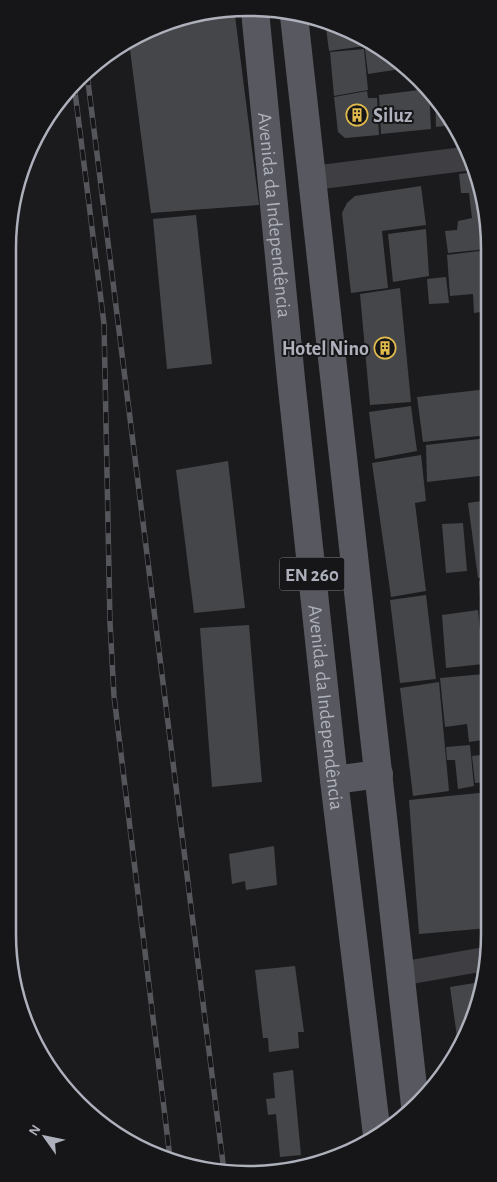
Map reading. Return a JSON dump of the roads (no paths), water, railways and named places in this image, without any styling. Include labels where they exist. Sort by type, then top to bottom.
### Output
[{"type":"main road","name":"Avenida da Independência","points":[[255,16],[334,780],[376,1128]]},
{"type":"main road","name":"Avenida da Independência","points":[[295,21],[414,1097]]},
{"type":"main road","points":[[291,378],[334,371]]},
{"type":"main road","points":[[334,780],[379,774]]},
{"type":"street","points":[[313,178],[463,159]]},
{"type":"street","points":[[400,974],[479,960]]},
{"type":"railway","points":[[88,81],[223,1164]]},
{"type":"railway","points":[[75,94],[104,324],[110,623],[114,696],[169,1151]]},
{"type":"place","name":"Siluz","points":[[357,115]]},
{"type":"place","name":"Hotel Nino","points":[[385,348]]}]
